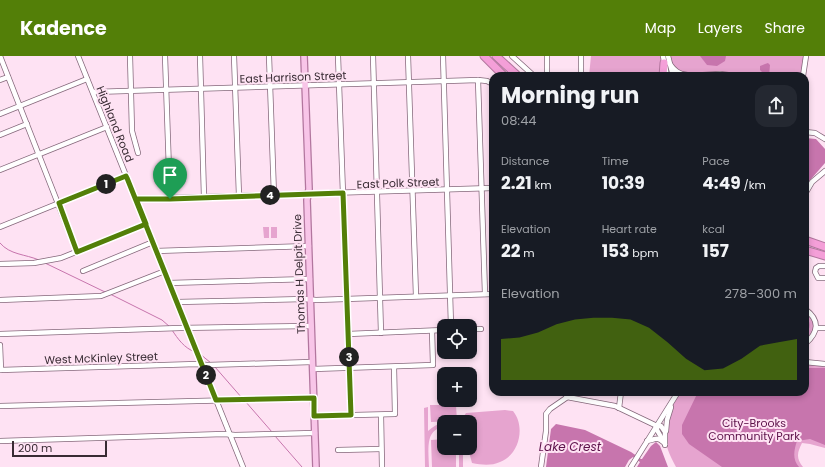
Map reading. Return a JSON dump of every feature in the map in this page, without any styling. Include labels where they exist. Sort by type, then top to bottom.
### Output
[{"type":"highway","points":[[484,56],[500,72]]},
{"type":"highway","points":[[496,56],[514,72]]},
{"type":"highway","points":[[664,72],[666,59]]},
{"type":"highway","points":[[809,241],[825,247]]},
{"type":"highway","points":[[809,251],[825,256]]},
{"type":"main road","name":"Thomas H Delpit Drive","points":[[304,56],[316,467]]},
{"type":"street","points":[[4,56],[0,57],[59,203],[77,252]]},
{"type":"street","name":"Highland Road","points":[[78,56],[243,467]]},
{"type":"street","points":[[130,56],[132,131],[138,153]]},
{"type":"street","points":[[165,56],[170,199]]},
{"type":"street","points":[[200,56],[204,197]]},
{"type":"street","points":[[234,56],[239,196]]},
{"type":"street","points":[[269,56],[274,195]]},
{"type":"street","points":[[338,56],[351,415]]},
{"type":"street","points":[[373,56],[381,333]]},
{"type":"street","points":[[408,56],[416,296]]},
{"type":"street","points":[[443,56],[451,319]]},
{"type":"street","points":[[512,56],[530,72]]},
{"type":"street","points":[[547,56],[547,72]]},
{"type":"street","points":[[581,56],[582,72]]},
{"type":"street","points":[[804,72],[806,56]]},
{"type":"street","points":[[666,59],[678,72]]},
{"type":"street","points":[[666,59],[667,72]]},
{"type":"street","points":[[666,59],[671,72]]},
{"type":"street","points":[[0,80],[8,77]]},
{"type":"street","points":[[0,114],[87,79]]},
{"type":"street","points":[[478,80],[485,294]]},
{"type":"street","name":"East Harrison Street","points":[[93,92],[478,80],[489,81]]},
{"type":"street","points":[[0,135],[27,124]]},
{"type":"street","points":[[0,170],[107,127]]},
{"type":"street","points":[[809,132],[815,133],[825,139]]},
{"type":"street","points":[[809,187],[812,182],[825,171]]},
{"type":"street","points":[[0,226],[126,176]]},
{"type":"street","name":"East Polk Street","points":[[136,199],[489,188]]},
{"type":"street","points":[[0,264],[39,263],[59,259],[146,224]]},
{"type":"street","points":[[83,271],[153,242]]},
{"type":"street","points":[[156,251],[309,246]]},
{"type":"street","points":[[825,266],[819,266],[816,268],[815,272],[818,278],[825,278]]},
{"type":"street","points":[[0,300],[106,295],[164,271]]},
{"type":"street","points":[[169,283],[310,279]]},
{"type":"street","points":[[177,302],[346,299],[489,294]]},
{"type":"street","points":[[809,312],[816,323],[813,337],[809,340]]},
{"type":"street","points":[[0,334],[180,328],[311,326]]},
{"type":"street","points":[[816,328],[825,328]]},
{"type":"street","points":[[313,369],[433,365],[432,331]]},
{"type":"street","points":[[348,334],[437,331]]},
{"type":"street","points":[[0,346],[0,370]]},
{"type":"street","name":"West McKinley Street","points":[[0,370],[201,363],[218,365],[312,362]]},
{"type":"street","points":[[809,362],[825,364]]},
{"type":"street","points":[[314,416],[395,414],[394,367]]},
{"type":"street","points":[[541,467],[546,429],[546,414],[565,396]]},
{"type":"street","points":[[574,396],[619,408],[662,427],[666,434]]},
{"type":"street","points":[[619,408],[620,396]]},
{"type":"street","points":[[631,467],[676,396]]},
{"type":"street","points":[[0,406],[314,398]]},
{"type":"street","points":[[664,443],[665,445],[667,420],[672,402]]},
{"type":"street","points":[[381,414],[382,467]]},
{"type":"street","points":[[657,426],[657,430],[664,443]]},
{"type":"street","points":[[0,441],[315,433]]},
{"type":"street","points":[[647,441],[655,438],[660,439],[664,443]]},
{"type":"street","points":[[338,450],[381,448]]},
{"type":"green space","points":[[591,56],[806,56],[804,72],[589,72]]},
{"type":"green space","points":[[263,227],[269,227],[269,238],[264,238]]},
{"type":"green space","points":[[271,227],[277,227],[277,238],[271,238]]},
{"type":"green space","points":[[809,313],[815,320],[816,330],[809,339]]},
{"type":"green space","name":"City-Brooks Community Park","points":[[809,362],[825,364],[825,448],[802,443],[798,455],[799,461],[803,467],[676,467],[666,443],[667,420],[676,396],[809,396]]},
{"type":"green space","points":[[430,405],[437,405],[437,407],[456,407],[457,415],[437,415],[437,422],[431,422]]},
{"type":"green space","points":[[428,407],[428,431],[437,426],[437,430],[433,432],[429,442],[429,467],[425,467],[424,408]]},
{"type":"green space","points":[[505,410],[513,411],[517,417],[520,432],[516,447],[512,453],[507,458],[493,464],[486,465],[472,463],[470,455],[477,455],[477,415],[465,415],[466,413]]},
{"type":"green space","points":[[431,440],[437,440],[437,455],[456,455],[456,467],[432,467]]},
{"type":"green space","points":[[459,455],[463,455],[463,467],[459,467]]},
{"type":"water","points":[[700,56],[726,56],[725,61],[717,66],[707,65]]},
{"type":"water","points":[[768,63],[770,65],[769,72],[762,72],[760,70],[760,66]]},
{"type":"water","points":[[809,138],[816,139],[825,149],[825,163],[809,181]]},
{"type":"water","name":"City-Brooks Community Park","points":[[809,368],[825,368],[825,445],[810,439],[797,441],[794,451],[794,458],[799,467],[722,467],[689,444],[682,434],[682,425],[696,396],[809,396]]},
{"type":"water","name":"Lake Crest","points":[[556,424],[585,430],[631,452],[641,459],[656,442],[660,446],[668,467],[637,467],[640,462],[633,457],[629,460],[625,467],[546,467],[551,429]]},
{"type":"waterway","points":[[0,243],[8,250],[39,260]]},
{"type":"waterway","points":[[45,263],[105,292]]},
{"type":"waterway","points":[[110,294],[162,320],[170,327]]},
{"type":"waterway","points":[[172,330],[184,346],[195,352]]},
{"type":"waterway","points":[[200,354],[211,363]]},
{"type":"waterway","points":[[215,367],[242,398]]},
{"type":"waterway","points":[[245,401],[272,432]]},
{"type":"waterway","points":[[275,436],[302,467]]},
{"type":"route","points":[[170,199],[136,199],[146,224],[117,235],[77,252],[59,203],[126,176],[136,199],[156,251],[194,347],[216,400],[314,398],[314,416],[351,415],[343,193],[170,199]]}]
